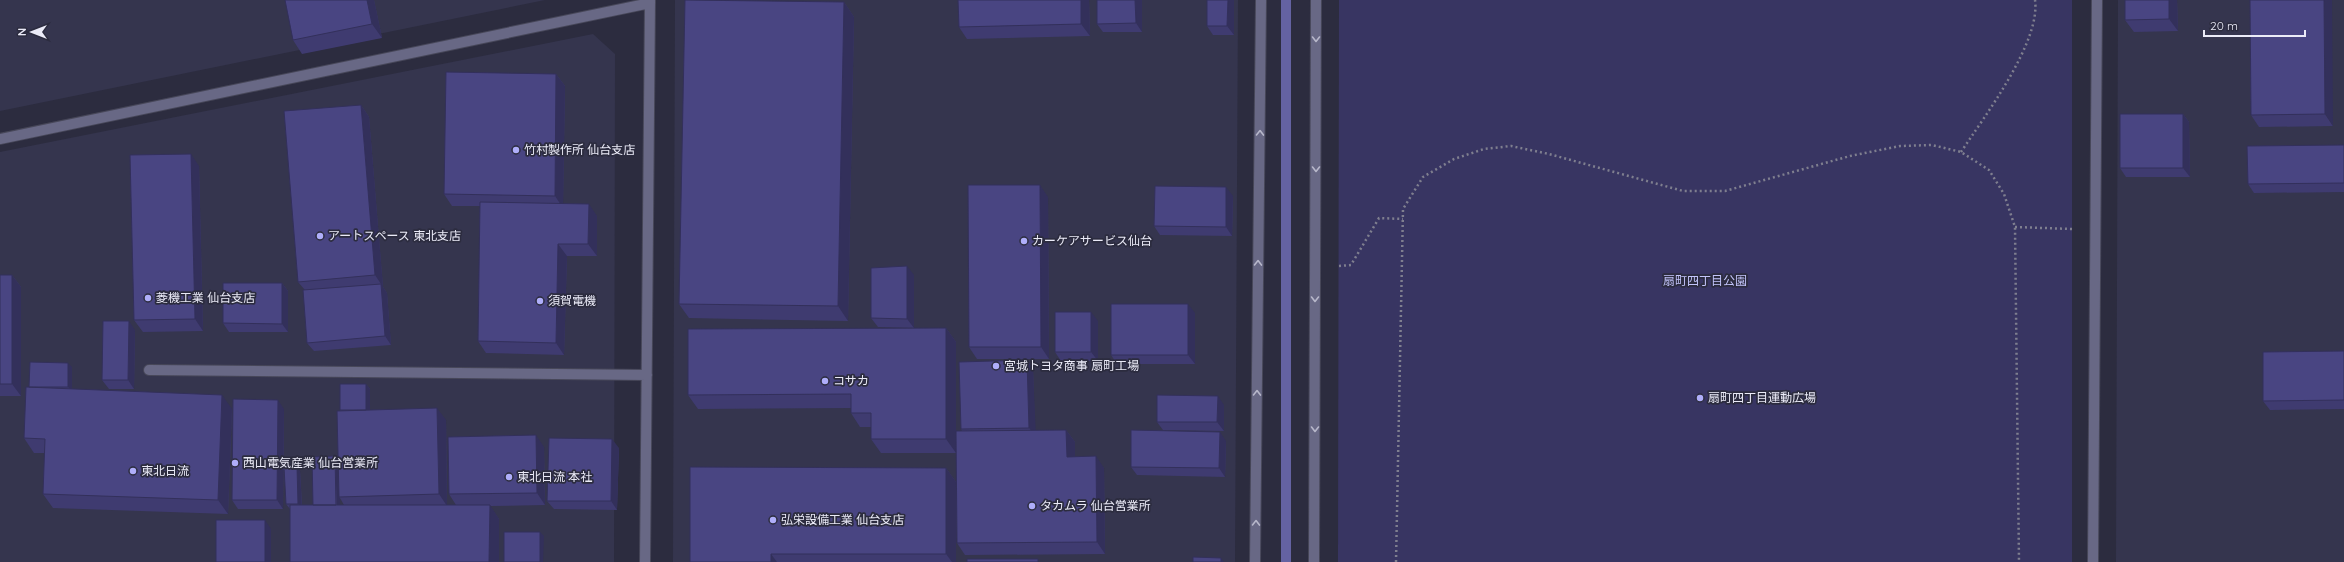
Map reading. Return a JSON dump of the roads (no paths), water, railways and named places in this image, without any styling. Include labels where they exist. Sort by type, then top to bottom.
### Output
[{"type":"street","points":[[1255,562],[1261,0]]},
{"type":"street","points":[[1314,562],[1316,0]]},
{"type":"street","points":[[2093,562],[2097,0]]},
{"type":"street","points":[[0,138],[650,1],[645,562]]},
{"type":"street","points":[[149,370],[647,375]]},
{"type":"waterway","points":[[1286,0],[1286,562]]},
{"type":"place","name":"竹村製作所 仙台支店","points":[[516,150]]},
{"type":"place","name":"アートスペース 東北支店","points":[[320,236]]},
{"type":"place","name":"カーケアサービス仙台","points":[[1024,241]]},
{"type":"place","name":"菱機工業 仙台支店","points":[[148,298]]},
{"type":"place","name":"須賀電機","points":[[540,301]]},
{"type":"place","name":"宮城トヨタ商事 扇町工場","points":[[996,366]]},
{"type":"place","name":"コサカ","points":[[825,381]]},
{"type":"place","name":"扇町四丁目運動広場","points":[[1700,398]]},
{"type":"place","name":"西山電気産業 仙台営業所","points":[[235,463]]},
{"type":"place","name":"東北日流","points":[[133,471]]},
{"type":"place","name":"東北日流 本社","points":[[509,477]]},
{"type":"place","name":"タカムラ 仙台営業所","points":[[1032,506]]},
{"type":"place","name":"弘栄設備工業 仙台支店","points":[[773,520]]},
{"type":"park label","name":"扇町四丁目公園","points":[[1705,281]]}]
